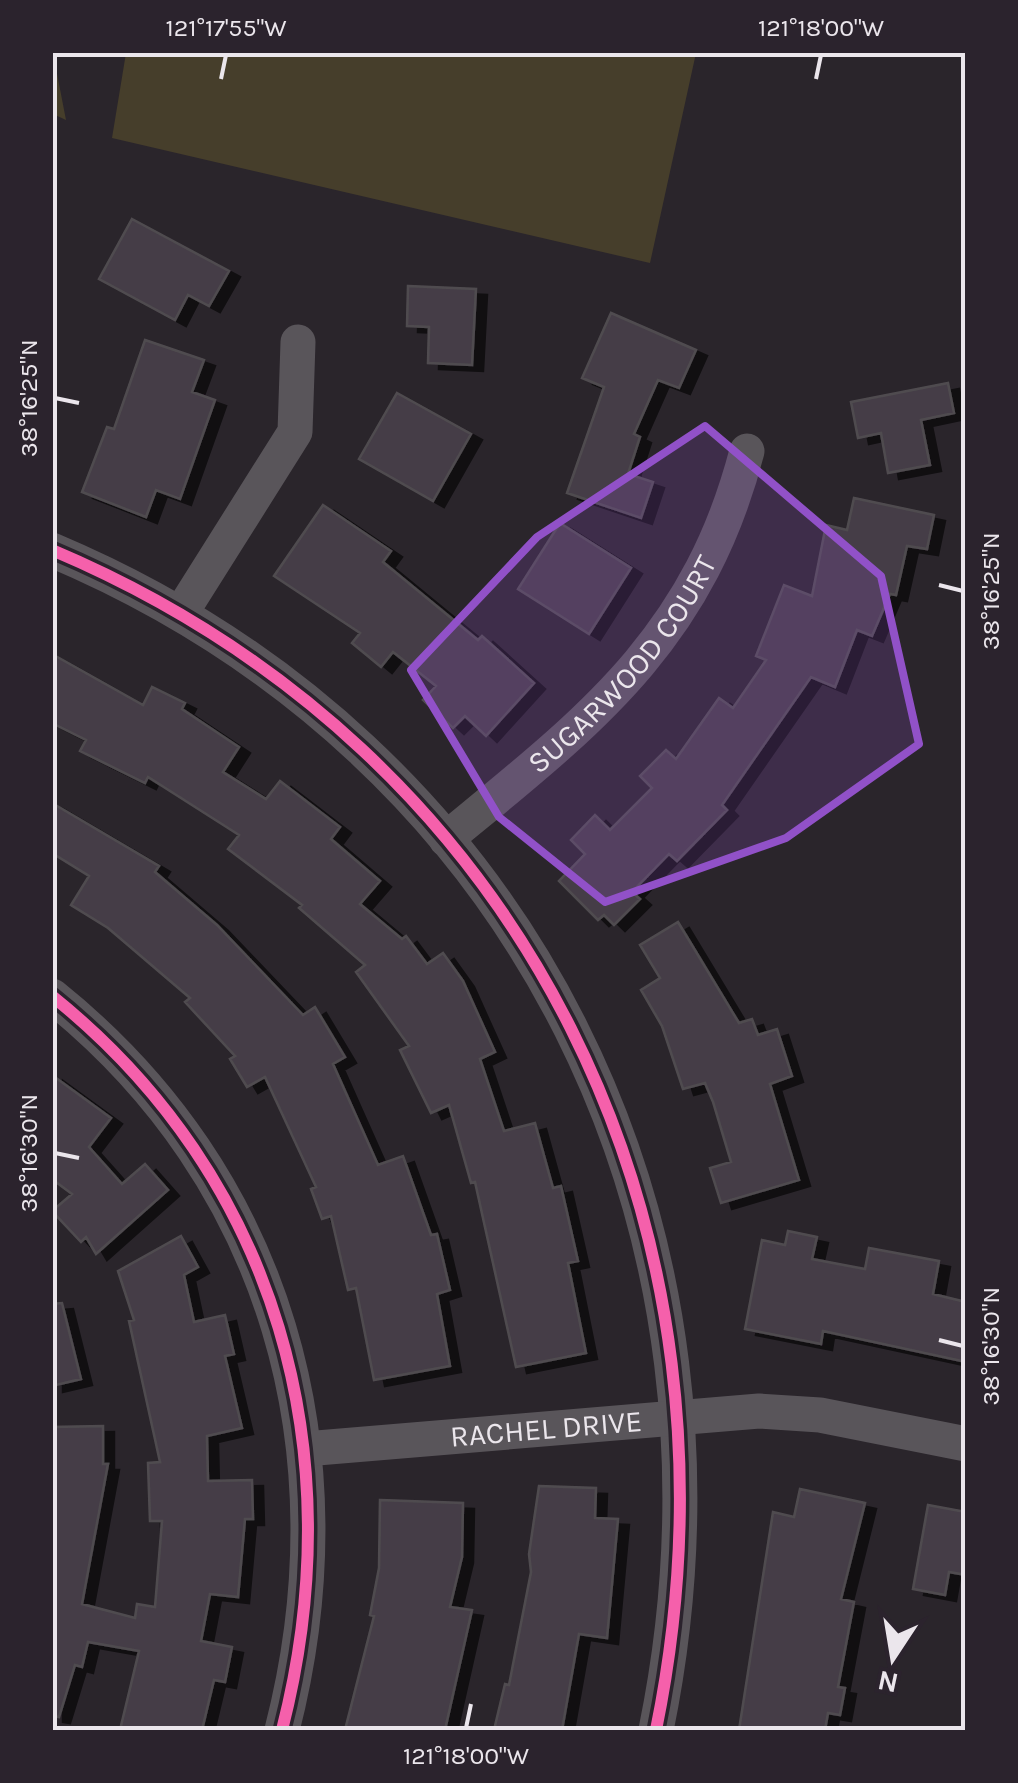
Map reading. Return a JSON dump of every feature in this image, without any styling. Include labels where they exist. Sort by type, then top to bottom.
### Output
[{"type":"street","points":[[181,613],[295,432],[298,342]]},
{"type":"street","name":"SUGARWOOD COURT","points":[[446,839],[608,702],[656,646],[712,551],[747,451]]},
{"type":"street","points":[[52,550],[181,613],[240,650],[325,716],[390,777],[446,839],[504,915],[551,991],[625,1154],[651,1240],[672,1345],[680,1416],[682,1559],[669,1666],[656,1730]]},
{"type":"street","points":[[52,996],[133,1070],[179,1127],[218,1188],[273,1310],[290,1368],[305,1449],[309,1584],[298,1668],[282,1730]]},
{"type":"street","name":"RACHEL DRIVE","points":[[305,1449],[759,1411],[820,1415],[966,1444]]},
{"type":"highlighted area","points":[[705,426],[881,576],[919,744],[786,838],[605,902],[499,817],[411,670],[537,537]]},
{"type":"shaded area","points":[[126,52],[696,53],[650,263],[112,138]]},
{"type":"shaded area","points":[[53,53],[66,120],[53,114]]},
{"type":"building","points":[[132,219],[229,271],[209,306],[188,295],[175,320],[99,279]]},
{"type":"building","points":[[408,286],[476,289],[472,365],[428,363],[429,327],[407,326]]},
{"type":"building","points":[[611,313],[696,350],[679,388],[658,380],[634,434],[640,437],[628,474],[653,482],[641,518],[567,493],[604,387],[582,378]]},
{"type":"building","points":[[145,340],[204,360],[192,392],[215,400],[180,499],[156,490],[146,517],[82,492],[107,427],[114,429]]},
{"type":"building","points":[[948,383],[954,413],[921,420],[930,465],[888,473],[881,433],[858,438],[851,402]]},
{"type":"building","points":[[397,393],[471,434],[433,501],[359,459]]},
{"type":"building","points":[[854,498],[934,515],[927,549],[907,546],[896,595],[890,594],[872,636],[857,630],[835,687],[811,677],[722,805],[727,810],[677,861],[669,854],[632,892],[640,899],[614,925],[604,915],[598,920],[559,881],[585,854],[571,840],[595,815],[610,830],[652,788],[640,776],[666,750],[676,759],[719,698],[733,708],[766,660],[756,656],[784,585],[812,596],[826,525],[847,530]]},
{"type":"building","points":[[323,505],[391,551],[383,562],[478,640],[482,636],[534,683],[486,736],[465,716],[453,728],[423,700],[436,686],[393,652],[381,667],[352,643],[360,633],[274,576]]},
{"type":"building","points":[[560,523],[631,568],[589,634],[518,589]]},
{"type":"building","points":[[52,654],[143,705],[152,687],[185,703],[182,709],[239,747],[223,772],[266,799],[280,781],[340,827],[331,839],[380,881],[360,904],[402,939],[406,936],[427,964],[443,953],[463,981],[495,1052],[480,1059],[504,1131],[535,1123],[553,1188],[561,1186],[578,1261],[568,1263],[586,1353],[516,1367],[475,1182],[471,1183],[449,1105],[431,1113],[400,1050],[409,1046],[356,972],[365,965],[299,908],[302,905],[228,849],[239,835],[148,777],[145,783],[80,751],[86,740],[52,723]]},
{"type":"building","points":[[52,803],[159,866],[155,872],[217,925],[303,1015],[315,1007],[345,1057],[333,1064],[378,1165],[403,1156],[431,1235],[437,1234],[450,1290],[437,1294],[450,1366],[374,1380],[356,1288],[348,1290],[331,1216],[322,1219],[311,1189],[316,1187],[265,1077],[247,1087],[230,1059],[235,1056],[185,1002],[190,998],[108,928],[71,905],[89,876],[52,853]]},
{"type":"building","points":[[678,922],[739,1023],[752,1019],[758,1035],[777,1029],[792,1076],[770,1084],[799,1180],[721,1203],[710,1168],[731,1162],[713,1102],[705,1083],[683,1089],[662,1026],[641,990],[660,978],[640,945]]},
{"type":"building","points":[[52,1075],[111,1118],[89,1147],[122,1184],[145,1164],[168,1190],[96,1254],[86,1237],[81,1242],[52,1211],[72,1194],[52,1179]]},
{"type":"building","points":[[788,1231],[817,1237],[812,1259],[865,1269],[869,1248],[939,1261],[933,1294],[966,1302],[966,1362],[823,1331],[821,1344],[745,1329],[762,1240],[785,1245]]},
{"type":"building","points":[[181,1236],[198,1267],[184,1275],[194,1322],[225,1315],[234,1354],[225,1356],[242,1428],[207,1436],[208,1481],[252,1480],[253,1519],[245,1519],[238,1597],[210,1594],[201,1641],[232,1647],[225,1682],[214,1680],[202,1730],[120,1730],[139,1651],[88,1642],[82,1667],[75,1665],[59,1717],[52,1716],[52,1427],[103,1426],[103,1464],[108,1464],[82,1604],[135,1618],[137,1604],[155,1607],[162,1521],[150,1521],[148,1463],[160,1462],[129,1321],[134,1320],[118,1271]]},
{"type":"building","points":[[62,1303],[81,1379],[52,1386],[52,1304]]},
{"type":"building","points":[[539,1486],[596,1488],[595,1518],[618,1519],[607,1638],[579,1634],[562,1730],[494,1730],[505,1684],[509,1685],[531,1572],[529,1554]]},
{"type":"building","points":[[800,1489],[865,1503],[841,1599],[854,1602],[838,1687],[845,1688],[840,1715],[828,1713],[825,1730],[739,1730],[773,1512],[794,1517]]},
{"type":"building","points":[[380,1500],[463,1503],[462,1557],[450,1607],[472,1610],[445,1730],[345,1730],[374,1616],[370,1615],[379,1568]]},
{"type":"building","points":[[928,1505],[966,1512],[966,1575],[949,1572],[945,1595],[913,1589]]},
{"type":"cycle path","points":[[52,550],[219,638],[362,749],[479,880],[571,1028],[635,1190],[672,1363],[679,1544],[656,1730]]},
{"type":"cycle path","points":[[52,996],[130,1068],[194,1149],[243,1235],[279,1328],[300,1424],[308,1524],[302,1627],[282,1730]]}]
